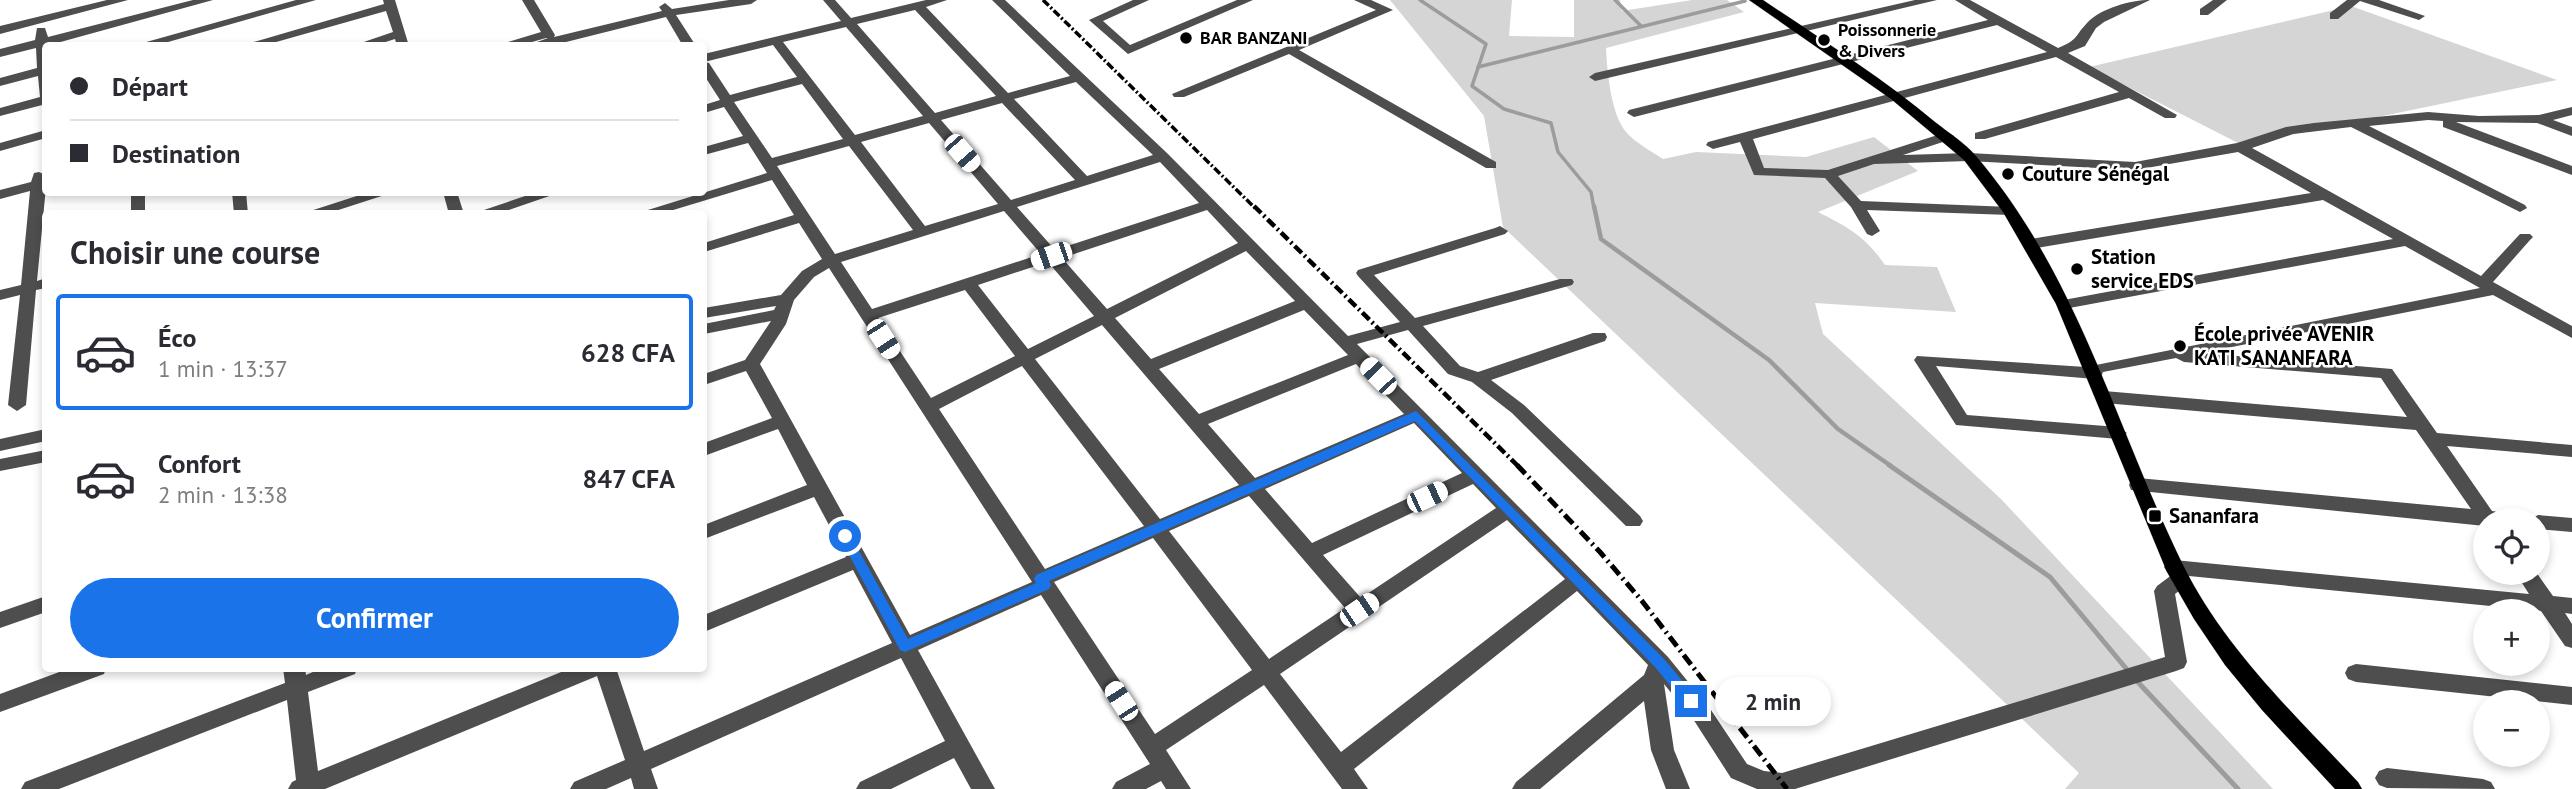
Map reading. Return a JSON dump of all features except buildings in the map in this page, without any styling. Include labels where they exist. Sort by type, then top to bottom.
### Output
[{"type":"main road","points":[[1755,0],[1896,96],[1947,136],[1969,157],[2010,211],[2064,304],[2177,573],[2233,659],[2270,704],[2350,789]]},
{"type":"street","points":[[0,30],[122,0]]},
{"type":"street","points":[[46,42],[207,0]]},
{"type":"street","points":[[153,42],[310,0]]},
{"type":"street","points":[[528,0],[549,34]]},
{"type":"street","points":[[517,42],[664,6],[705,0]]},
{"type":"street","points":[[545,42],[664,6],[751,0]]},
{"type":"street","points":[[830,0],[1359,610]]},
{"type":"street","points":[[707,57],[941,0]]},
{"type":"street","points":[[998,0],[1163,157],[1578,579],[1656,671],[1703,716],[1739,771],[1762,781],[1782,783],[2176,662],[2164,591],[2177,573],[2497,599]]},
{"type":"street","points":[[1143,0],[1095,20],[1128,50],[1247,0]]},
{"type":"street","points":[[1179,94],[1387,10],[1360,0]]},
{"type":"street","points":[[1595,77],[1931,0]]},
{"type":"street","points":[[1961,0],[2170,115]]},
{"type":"street","points":[[1713,145],[2058,53],[2081,43],[2091,26],[2100,19],[2144,0]]},
{"type":"street","points":[[2204,12],[2221,0]]},
{"type":"street","points":[[2334,16],[2355,0]]},
{"type":"street","points":[[2366,0],[2419,16]]},
{"type":"street","points":[[259,42],[390,3],[401,40]]},
{"type":"street","points":[[664,6],[687,42]]},
{"type":"street","points":[[918,6],[1084,181]]},
{"type":"street","points":[[0,53],[42,43],[40,20]]},
{"type":"street","points":[[1634,113],[1998,21]]},
{"type":"street","points":[[776,41],[922,232]]},
{"type":"street","points":[[1289,49],[1491,165]]},
{"type":"street","points":[[0,82],[42,71]]},
{"type":"street","points":[[707,71],[1179,789]]},
{"type":"street","points":[[707,191],[852,140],[1079,77]]},
{"type":"street","points":[[707,108],[805,79]]},
{"type":"street","points":[[2007,160],[1980,136],[2131,93]]},
{"type":"street","points":[[0,112],[42,99]]},
{"type":"street","points":[[1873,160],[1969,157],[2135,166],[2241,146],[2291,130],[2428,116],[2479,120],[2539,119],[2572,111]]},
{"type":"street","points":[[2428,116],[2572,171]]},
{"type":"street","points":[[2539,119],[2572,132]]},
{"type":"street","points":[[2354,124],[2520,208]]},
{"type":"street","points":[[0,147],[42,135]]},
{"type":"street","points":[[1745,137],[1759,172],[1829,174],[1947,136]]},
{"type":"street","points":[[707,150],[751,138]]},
{"type":"street","points":[[2241,146],[2572,333]]},
{"type":"street","points":[[707,379],[751,364],[778,324],[784,307],[808,274],[831,260],[1163,157]]},
{"type":"street","points":[[1829,174],[1857,205],[1872,231]]},
{"type":"street","points":[[0,187],[42,179]]},
{"type":"street","points":[[0,195],[42,179]]},
{"type":"street","points":[[17,405],[42,179]]},
{"type":"street","points":[[2030,244],[2326,195]]},
{"type":"street","points":[[321,210],[371,196]]},
{"type":"street","points":[[493,210],[540,196]]},
{"type":"street","points":[[653,210],[694,196]]},
{"type":"street","points":[[868,316],[1210,204]]},
{"type":"street","points":[[1857,205],[2010,211]]},
{"type":"street","points":[[707,247],[803,217]]},
{"type":"street","points":[[1500,230],[1364,272],[1454,370],[1478,378],[1518,409],[1633,521]]},
{"type":"street","points":[[2118,433],[1962,421],[1923,360],[2094,371],[2489,287],[2525,237]]},
{"type":"street","points":[[2064,304],[2408,241]]},
{"type":"street","points":[[928,407],[1248,244]]},
{"type":"street","points":[[1345,342],[1566,282]]},
{"type":"street","points":[[0,295],[42,284]]},
{"type":"street","points":[[968,284],[1356,789]]},
{"type":"street","points":[[1147,366],[1307,303]]},
{"type":"street","points":[[707,313],[784,307]]},
{"type":"street","points":[[707,328],[784,307]]},
{"type":"street","points":[[1478,378],[1599,337]]},
{"type":"street","points":[[2160,355],[2386,373],[2480,508]]},
{"type":"street","points":[[1196,422],[1359,357]]},
{"type":"street","points":[[751,364],[983,789]]},
{"type":"street","points":[[2104,397],[2427,431],[2572,451]]},
{"type":"street","points":[[582,789],[905,646],[1156,528],[1416,415]]},
{"type":"street","points":[[707,449],[782,421]]},
{"type":"street","points":[[0,445],[42,436]]},
{"type":"street","points":[[0,465],[42,457]]},
{"type":"street","points":[[1309,553],[1475,475]]},
{"type":"street","points":[[2138,485],[2473,518]]},
{"type":"street","points":[[707,530],[818,488]]},
{"type":"street","points":[[1152,748],[1509,509]]},
{"type":"street","points":[[2550,523],[2572,526]]},
{"type":"street","points":[[707,623],[858,561]]},
{"type":"street","points":[[1339,767],[1578,579]]},
{"type":"street","points":[[2550,603],[2572,606]]},
{"type":"street","points":[[0,620],[42,605]]},
{"type":"street","points":[[2550,609],[2572,640]]},
{"type":"street","points":[[1524,789],[1656,671]]},
{"type":"street","points":[[1656,671],[1656,719],[1662,752],[1678,789]]},
{"type":"street","points":[[0,703],[85,672]]},
{"type":"street","points":[[33,789],[295,678],[326,672]]},
{"type":"street","points":[[295,678],[306,788],[585,672]]},
{"type":"street","points":[[606,672],[646,789]]},
{"type":"street","points":[[2356,673],[2572,696]]},
{"type":"street","points":[[868,789],[959,746]]},
{"type":"street","points":[[1124,789],[1165,768]]},
{"type":"street","points":[[2387,778],[2483,789]]},
{"type":"shaded area","points":[[1390,0],[1512,0],[1509,36],[1574,37],[1574,0],[1620,0],[1622,11],[1692,0],[1727,0],[1744,12],[1606,48],[1611,92],[1617,116],[1627,133],[1663,159],[1696,152],[1806,157],[1874,137],[1918,171],[1818,212],[1856,234],[1885,265],[1937,267],[1956,312],[1815,303],[1823,334],[2001,499],[2273,789],[2065,789],[2079,773],[1503,227],[1484,116]]},
{"type":"shaded area","points":[[2351,6],[2557,80],[2242,145],[2089,67]]},
{"type":"waterway","points":[[1420,0],[1486,44],[1478,67]]},
{"type":"waterway","points":[[1615,0],[1641,26]]},
{"type":"waterway","points":[[1478,67],[1745,1]]},
{"type":"waterway","points":[[1478,67],[1472,86],[1504,109],[1551,123],[1558,152],[1591,192],[1594,208]]},
{"type":"waterway","points":[[1594,206],[1601,239],[1769,360],[1838,429],[1891,466]]},
{"type":"waterway","points":[[1889,465],[2050,577],[2129,672]]},
{"type":"waterway","points":[[2135,679],[2238,789]]},
{"type":"railway","points":[[1043,0],[1255,208]]},
{"type":"railway","points":[[1254,206],[1517,465]]},
{"type":"railway","points":[[1517,465],[1600,552],[1642,601],[1787,789]]},
{"type":"place","name":"BAR BANZANI","points":[[1186,38]]},
{"type":"place","name":"Poissonnerie & Divers","points":[[1824,40]]},
{"type":"place","name":"Couture Sénégal","points":[[2008,174]]},
{"type":"place","name":"Station service EDS","points":[[2077,269]]},
{"type":"place","name":"École privée AVENIR KATI SANANFARA","points":[[2180,346]]},
{"type":"place","name":"Sananfara","points":[[2155,516]]},
{"type":"route","points":[[845,536],[905,646],[1045,585],[1041,579],[1416,415],[1660,663],[1691,701]]}]
